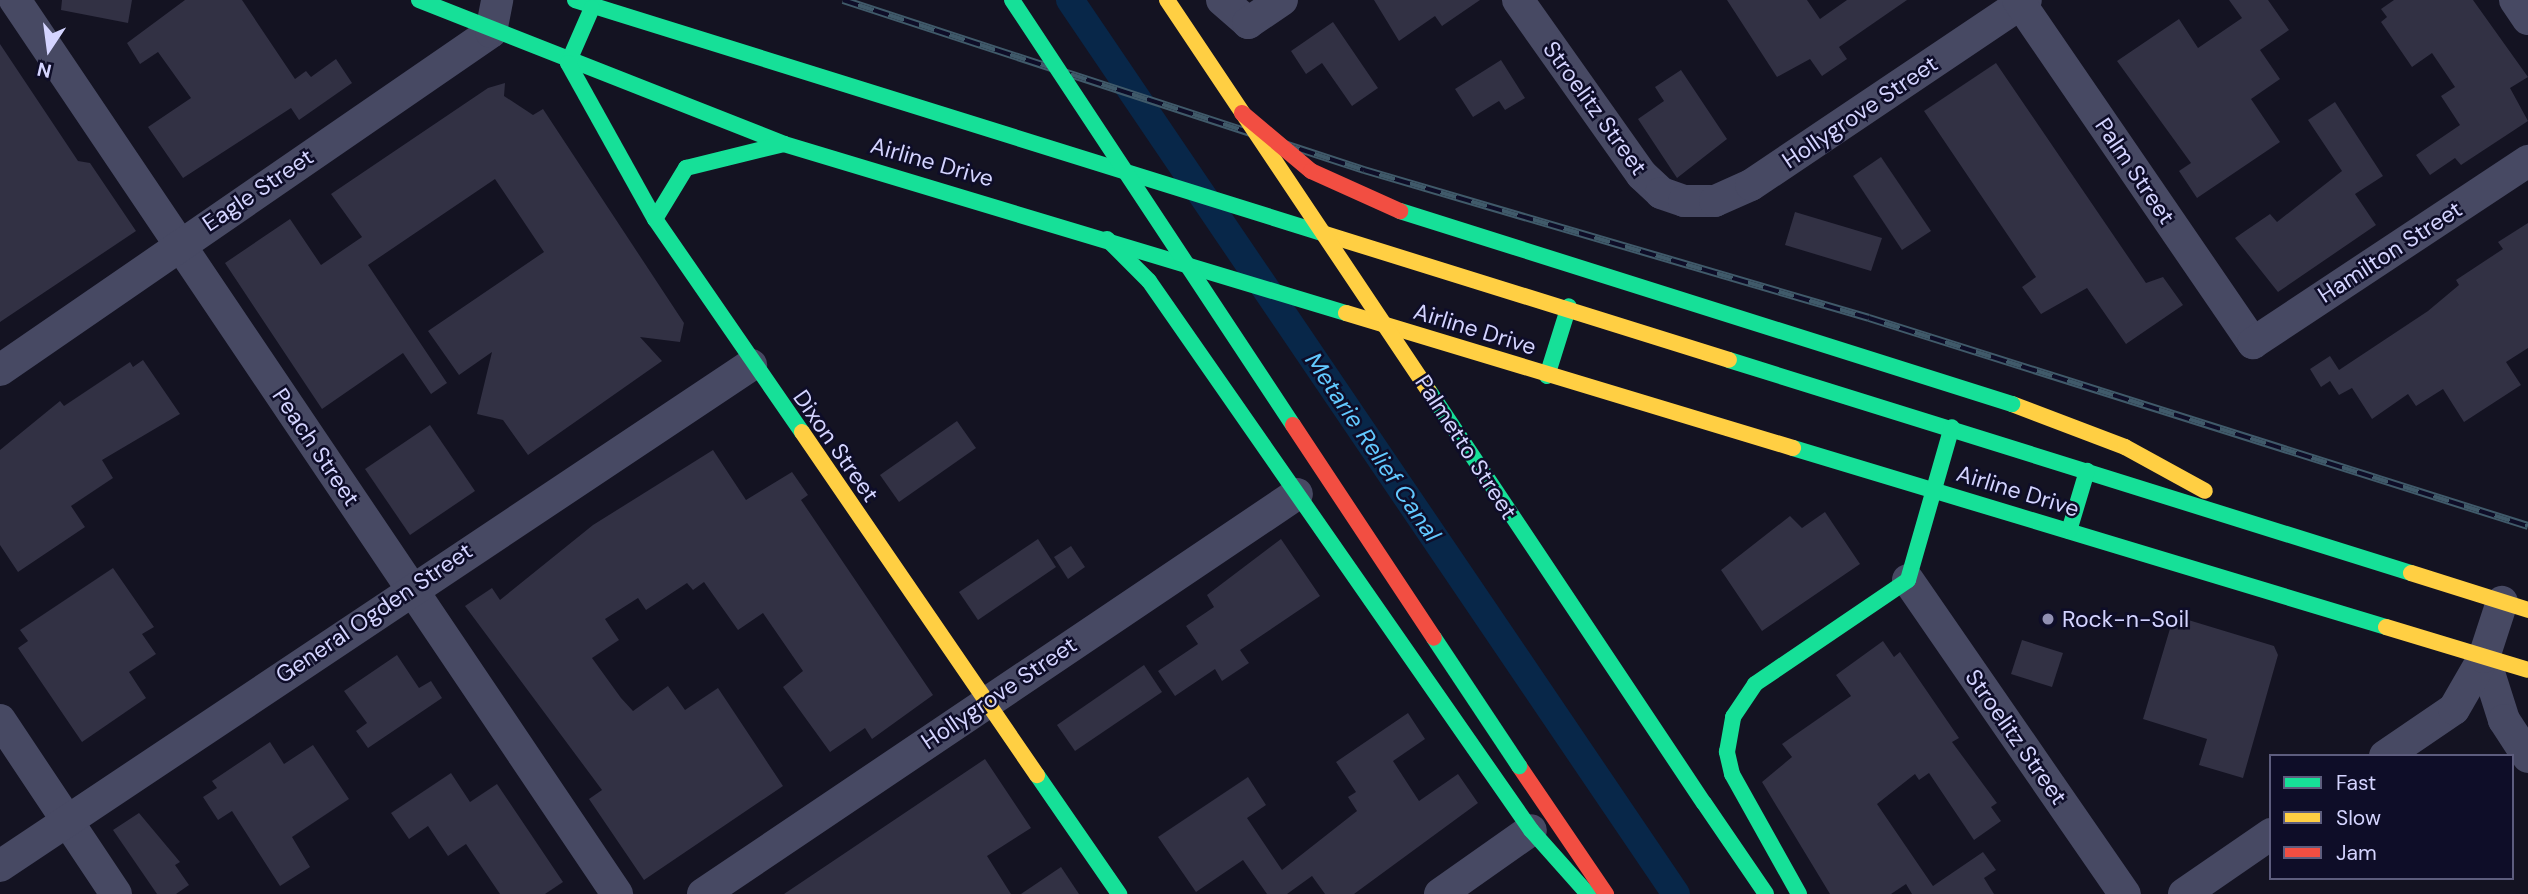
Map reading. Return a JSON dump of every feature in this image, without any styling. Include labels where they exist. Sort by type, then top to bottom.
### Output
[{"type":"main road","name":"Airline Drive","points":[[419,0],[568,63],[784,144],[1104,235],[1547,376],[1934,489],[2528,670]]},
{"type":"main road","name":"Airline Drive","points":[[575,0],[592,8],[1143,181],[1569,306],[1952,427],[2287,535],[2372,569],[2515,606]]},
{"type":"main road","points":[[1012,0],[1518,766],[1606,894]]},
{"type":"main road","name":"Palmetto Street","points":[[1167,0],[1766,894]]},
{"type":"main road","points":[[568,63],[592,8]]},
{"type":"main road","name":"Dixon Street","points":[[568,63],[654,219],[751,365],[988,699],[1119,894]]},
{"type":"main road","points":[[1242,113],[1311,171],[1377,204],[2012,404],[2125,447],[2287,535]]},
{"type":"main road","points":[[654,219],[686,168],[784,144]]},
{"type":"main road","points":[[1104,235],[1149,281],[1531,830],[1588,894]]},
{"type":"main road","points":[[1547,376],[1569,306]]},
{"type":"main road","points":[[1799,894],[1727,752],[1733,717],[1755,684],[1908,580],[1952,427]]},
{"type":"main road","points":[[2069,531],[2087,471]]},
{"type":"main road","points":[[2357,619],[2364,597]]},
{"type":"street","name":"Peach Street","points":[[15,0],[617,894]]},
{"type":"street","points":[[491,32],[497,0]]},
{"type":"street","points":[[1222,0],[1248,23],[1282,0]]},
{"type":"street","name":"Stroelitz Street","points":[[1518,0],[1642,175],[1661,193],[1684,201]]},
{"type":"street","points":[[2515,0],[2528,19]]},
{"type":"street","name":"Hollygrove Street","points":[[1684,201],[1715,201],[1751,185],[2021,1]]},
{"type":"street","name":"Palm Street","points":[[2021,1],[2253,343]]},
{"type":"street","name":"Eagle Street","points":[[0,370],[491,32]]},
{"type":"street","name":"Hamilton Street","points":[[2253,343],[2528,161]]},
{"type":"street","name":"General Ogden Street","points":[[0,866],[409,587],[751,365]]},
{"type":"street","name":"Hollygrove Street","points":[[703,894],[988,699],[1297,494]]},
{"type":"street","name":"Stroelitz Street","points":[[1908,580],[2124,894]]},
{"type":"street","points":[[2388,754],[2454,709],[2515,606]]},
{"type":"street","points":[[2484,657],[2504,720],[2528,757]]},
{"type":"street","points":[[0,720],[116,894]]},
{"type":"street","points":[[1440,894],[1531,830]]},
{"type":"street","points":[[2184,894],[2269,835]]},
{"type":"building","points":[[62,0],[132,0],[128,23],[61,10]]},
{"type":"building","points":[[185,0],[242,0],[295,79],[306,71],[311,77],[336,59],[352,83],[299,120],[291,108],[183,178],[148,127],[191,98],[158,52],[140,64],[127,43]]},
{"type":"building","points":[[1374,0],[1480,0],[1442,26],[1435,16],[1399,41]]},
{"type":"building","points":[[1727,0],[1807,0],[1820,19],[1847,0],[1907,0],[1839,47],[1847,59],[1822,76],[1810,59],[1777,77]]},
{"type":"building","points":[[2229,0],[2268,0],[2289,30],[2260,50],[2280,79],[2251,99],[2280,142],[2197,198],[2179,171],[2191,163],[2117,61],[2179,19],[2198,48],[2242,18]]},
{"type":"building","points":[[2394,0],[2473,0],[2528,77],[2510,88],[2528,121],[2461,165],[2455,158],[2430,175],[2416,155],[2460,125],[2441,96],[2455,87],[2432,53],[2412,67],[2381,22],[2387,17],[2381,9]]},
{"type":"building","points":[[1333,22],[1378,88],[1352,106],[1322,63],[1306,74],[1291,51]]},
{"type":"building","points":[[0,44],[78,161],[90,163],[136,231],[0,322]]},
{"type":"building","points":[[1501,60],[1525,98],[1505,110],[1499,101],[1473,117],[1455,89]]},
{"type":"building","points":[[1996,63],[2146,283],[2163,277],[2183,305],[2126,344],[2087,288],[2041,314],[2022,287],[2036,277],[1924,111]]},
{"type":"building","points":[[1681,70],[1727,139],[1677,178],[1638,119],[1664,101],[1655,87]]},
{"type":"building","points":[[505,83],[504,96],[533,115],[543,109],[684,323],[680,342],[640,337],[662,361],[528,455],[503,420],[477,414],[492,352],[459,375],[428,331],[544,252],[495,179],[368,265],[447,383],[431,394],[403,353],[322,409],[225,263],[290,219],[321,265],[362,237],[331,194],[488,88]]},
{"type":"building","points":[[2335,102],[2383,176],[2355,194],[2376,225],[2278,292],[2235,238],[2270,214],[2277,222],[2342,171],[2308,120]]},
{"type":"building","points":[[1881,157],[1931,231],[1902,250],[1853,176]]},
{"type":"building","points":[[1795,212],[1882,238],[1871,271],[1785,245]]},
{"type":"building","points":[[2528,223],[2528,348],[2506,362],[2521,385],[2464,422],[2443,389],[2416,406],[2408,394],[2372,419],[2352,388],[2339,395],[2330,381],[2321,387],[2310,369],[2330,356],[2339,370],[2428,311],[2459,285],[2456,280],[2503,249],[2498,242]]},
{"type":"building","points":[[143,360],[180,414],[102,460],[113,478],[71,506],[85,527],[18,572],[0,545],[0,450],[60,401],[64,406],[130,362],[133,367]]},
{"type":"building","points":[[957,421],[976,448],[899,502],[880,475]]},
{"type":"building","points":[[430,425],[475,491],[410,535],[365,469]]},
{"type":"building","points":[[713,450],[746,500],[792,472],[808,495],[801,500],[933,695],[872,739],[865,728],[830,752],[783,687],[803,671],[763,613],[738,630],[704,582],[693,590],[687,583],[646,610],[638,598],[605,619],[619,640],[592,658],[633,711],[668,686],[685,710],[718,688],[783,786],[644,880],[589,799],[602,790],[465,606],[492,588],[500,600],[593,525]]},
{"type":"building","points":[[1825,512],[1860,564],[1762,631],[1721,570],[1790,516],[1802,528]]},
{"type":"building","points":[[1038,539],[1056,567],[978,620],[959,592]]},
{"type":"building","points":[[1281,539],[1320,596],[1240,650],[1249,663],[1222,681],[1215,669],[1175,696],[1158,671],[1198,644],[1186,626],[1214,607],[1207,595]]},
{"type":"building","points":[[1071,546],[1085,567],[1068,579],[1054,557]]},
{"type":"building","points":[[113,568],[154,627],[142,634],[156,654],[129,672],[146,698],[82,742],[18,648],[28,641],[20,630]]},
{"type":"building","points":[[2185,619],[2274,646],[2278,655],[2243,778],[2199,765],[2207,739],[2143,719],[2172,622],[2183,625]]},
{"type":"building","points":[[2022,640],[2063,653],[2052,687],[2011,674]]},
{"type":"building","points":[[1883,641],[1894,657],[1900,652],[1959,738],[1952,742],[1997,803],[1991,807],[2001,821],[1974,840],[1929,773],[1919,780],[1915,774],[1877,804],[1933,886],[1983,852],[1996,870],[1984,878],[1994,894],[1912,894],[1906,884],[1891,894],[1830,894],[1762,782],[1792,757],[1782,744],[1851,696],[1836,675]]},
{"type":"building","points":[[397,655],[419,688],[431,681],[442,698],[368,748],[356,731],[367,723],[344,691]]},
{"type":"building","points":[[1144,665],[1162,692],[1075,751],[1057,725]]},
{"type":"building","points":[[1408,713],[1425,739],[1393,761],[1419,801],[1458,774],[1478,803],[1354,894],[1325,894],[1312,876],[1287,894],[1267,894],[1243,860],[1196,892],[1158,837],[1248,777],[1266,805],[1247,818],[1282,870],[1357,811],[1348,797],[1356,792],[1336,762]]},
{"type":"building","points":[[270,742],[284,764],[313,745],[349,799],[292,837],[310,867],[280,886],[232,811],[218,820],[203,797],[217,788],[212,781]]},
{"type":"building","points":[[985,759],[1031,828],[987,856],[1011,894],[784,894]]},
{"type":"building","points":[[451,773],[470,802],[497,784],[563,882],[545,894],[500,894],[466,844],[448,856],[428,826],[409,839],[391,813]]},
{"type":"building","points":[[139,813],[180,862],[175,865],[189,885],[176,894],[157,894],[113,830]]},
{"type":"building","points":[[1061,867],[1079,894],[1021,894]]},
{"type":"waterway","name":"Metarie Relief Canal","points":[[1070,0],[1676,894]]},
{"type":"railway","points":[[843,0],[1364,170],[1869,318],[2528,526]]},
{"type":"traffic: fast","points":[[419,0],[784,144],[1346,313]]},
{"type":"traffic: fast","points":[[575,0],[1325,234]]},
{"type":"traffic: fast","points":[[1012,0],[1293,425]]},
{"type":"traffic: fast","points":[[592,8],[568,63],[655,219],[802,432]]},
{"type":"traffic: fast","points":[[655,219],[686,168],[784,144]]},
{"type":"traffic: fast","points":[[1400,211],[2012,404]]},
{"type":"traffic: fast","points":[[1107,239],[1149,281],[1531,830],[1588,894]]},
{"type":"traffic: fast","points":[[1547,376],[1569,306]]},
{"type":"traffic: fast","points":[[1729,360],[2411,573]]},
{"type":"traffic: fast","points":[[1429,391],[1704,803]]},
{"type":"traffic: fast","points":[[1799,894],[1732,774],[1727,752],[1733,717],[1755,684],[1908,580],[1952,427]]},
{"type":"traffic: fast","points":[[1793,448],[2386,627]]},
{"type":"traffic: fast","points":[[2069,531],[2087,471]]},
{"type":"traffic: fast","points":[[1434,638],[1519,766]]},
{"type":"traffic: fast","points":[[1037,775],[1119,894]]},
{"type":"traffic: fast","points":[[1704,803],[1766,894]]},
{"type":"traffic: slow","points":[[1167,0],[1429,391]]},
{"type":"traffic: slow","points":[[1325,234],[1729,360]]},
{"type":"traffic: slow","points":[[1346,313],[1793,448]]},
{"type":"traffic: slow","points":[[2012,404],[2125,447],[2205,491]]},
{"type":"traffic: slow","points":[[802,432],[1037,775]]},
{"type":"traffic: slow","points":[[2411,573],[2528,610]]},
{"type":"traffic: slow","points":[[2386,627],[2528,670]]},
{"type":"traffic: jam","points":[[1242,113],[1311,171],[1400,211]]},
{"type":"traffic: jam","points":[[1293,425],[1434,638]]},
{"type":"traffic: jam","points":[[1519,766],[1606,894]]},
{"type":"place","name":"Rock-n-Soil","points":[[2048,619]]}]
